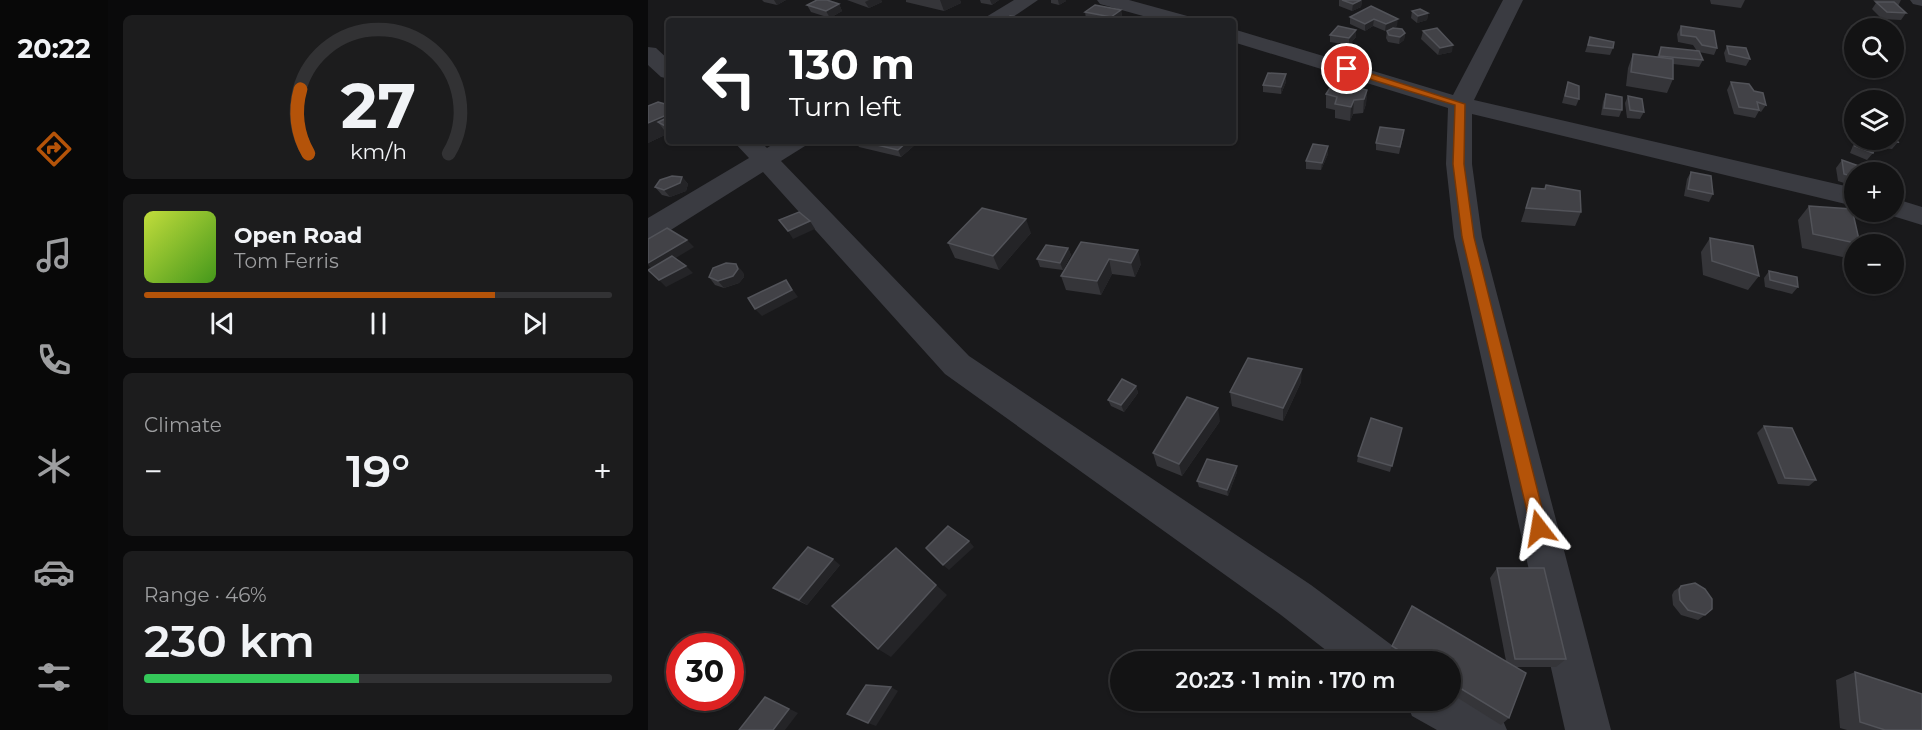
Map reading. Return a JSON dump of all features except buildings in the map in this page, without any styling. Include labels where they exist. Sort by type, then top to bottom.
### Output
[{"type":"street","points":[[998,18],[1028,0]]},
{"type":"street","points":[[1107,0],[1173,18]]},
{"type":"street","points":[[1513,0],[1460,104],[1458,164],[1468,237],[1588,730]]},
{"type":"street","points":[[1236,36],[1460,104],[1844,195]]},
{"type":"street","points":[[648,53],[666,69]]},
{"type":"street","points":[[648,231],[755,150],[782,144]]},
{"type":"street","points":[[755,150],[957,365],[1296,600],[1363,651]]},
{"type":"street","points":[[1904,210],[1922,216]]},
{"type":"street","points":[[1449,711],[1484,730]]},
{"type":"route","points":[[1347,69],[1460,104],[1458,164],[1468,237],[1539,528]]}]
